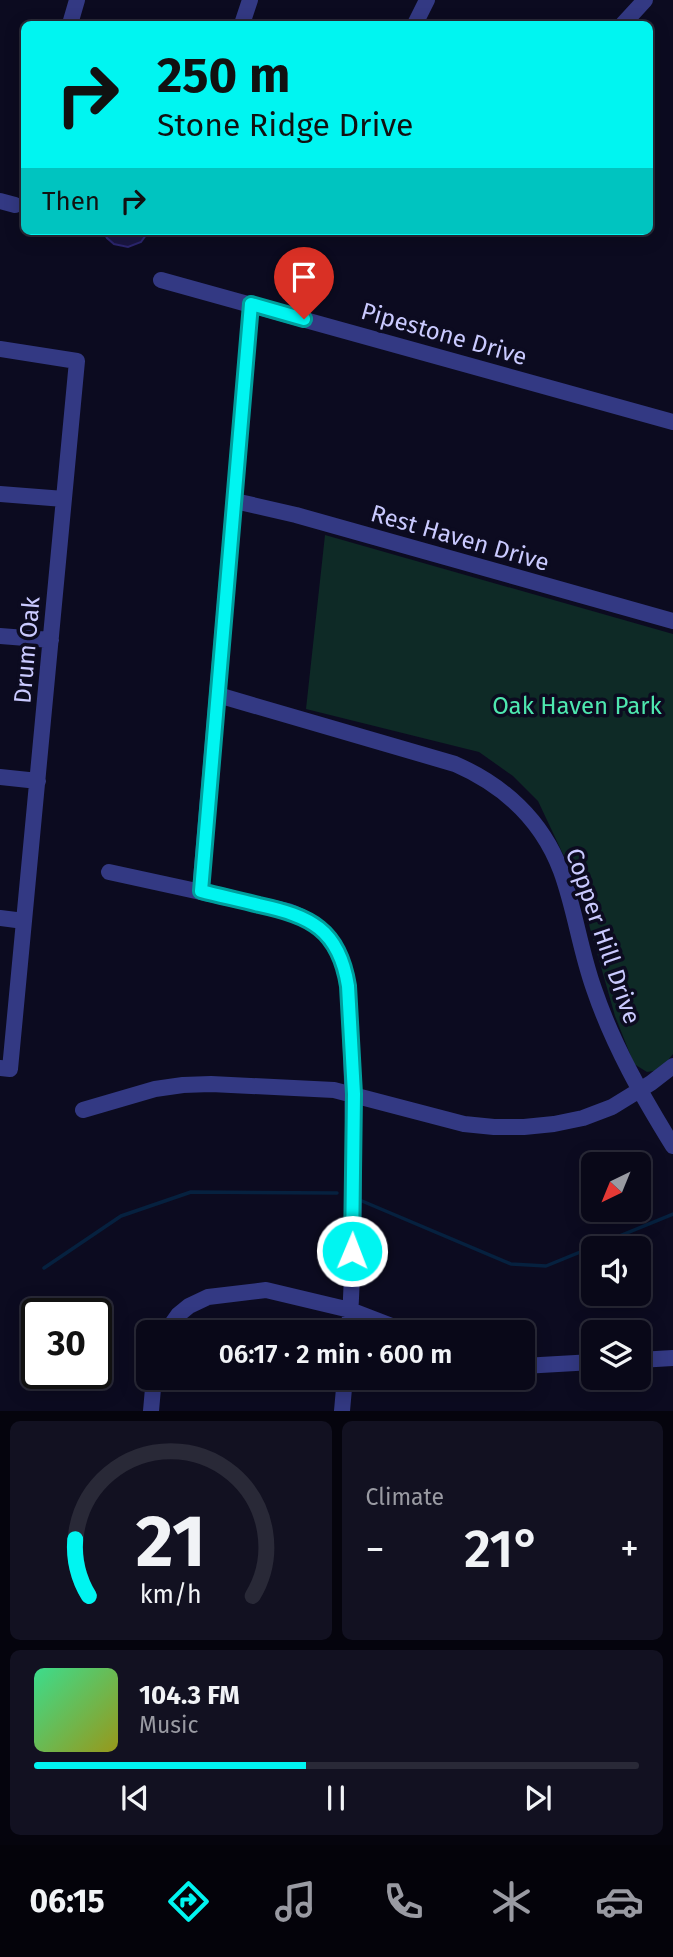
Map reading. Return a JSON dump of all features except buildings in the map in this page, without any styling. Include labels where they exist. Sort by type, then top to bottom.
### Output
[{"type":"street","points":[[72,21],[77,0]]},
{"type":"street","points":[[243,21],[250,0]]},
{"type":"street","points":[[416,21],[427,0]]},
{"type":"street","points":[[626,21],[645,0]]},
{"type":"street","name":"Pipestone Drive","points":[[161,280],[673,422]]},
{"type":"street","points":[[201,891],[251,304]]},
{"type":"street","name":"Drum Oak","points":[[0,349],[78,361],[24,921],[5,1068]]},
{"type":"street","points":[[0,494],[64,499]]},
{"type":"street","name":"Rest Haven Drive","points":[[235,501],[296,515],[673,621]]},
{"type":"street","points":[[0,636],[51,640]]},
{"type":"street","name":"Copper Hill Drive","points":[[218,695],[455,764],[489,781],[518,805],[542,835],[560,869],[593,988],[639,1090],[673,1146]]},
{"type":"street","points":[[0,777],[38,781]]},
{"type":"street","points":[[110,872],[288,911],[304,917],[318,927],[339,953],[348,986],[354,1094],[350,1320]]},
{"type":"street","points":[[0,918],[24,921]]},
{"type":"street","points":[[83,1110],[155,1089],[183,1085],[316,1088],[354,1094],[434,1118],[464,1124],[524,1127],[583,1118],[612,1107],[673,1066]]},
{"type":"street","points":[[174,1320],[189,1306],[208,1297],[266,1290],[351,1310],[376,1320]]},
{"type":"street","points":[[651,1359],[673,1357]]},
{"type":"street","points":[[535,1366],[581,1363]]},
{"type":"street","points":[[151,1411],[153,1390]]},
{"type":"street","points":[[342,1411],[344,1390]]},
{"type":"green space","name":"Oak Haven Park","points":[[325,535],[673,634],[673,1054],[660,1070],[647,1072],[634,1064],[615,1016],[578,886],[538,801],[513,776],[479,752],[306,709]]},
{"type":"waterway","points":[[44,1268],[121,1216],[191,1192],[337,1193]]},
{"type":"waterway","points":[[362,1201],[511,1264],[546,1266],[673,1214]]},
{"type":"route","points":[[304,319],[251,304],[201,891],[304,917],[330,939],[339,953],[348,986],[354,1094],[352,1251]]}]
